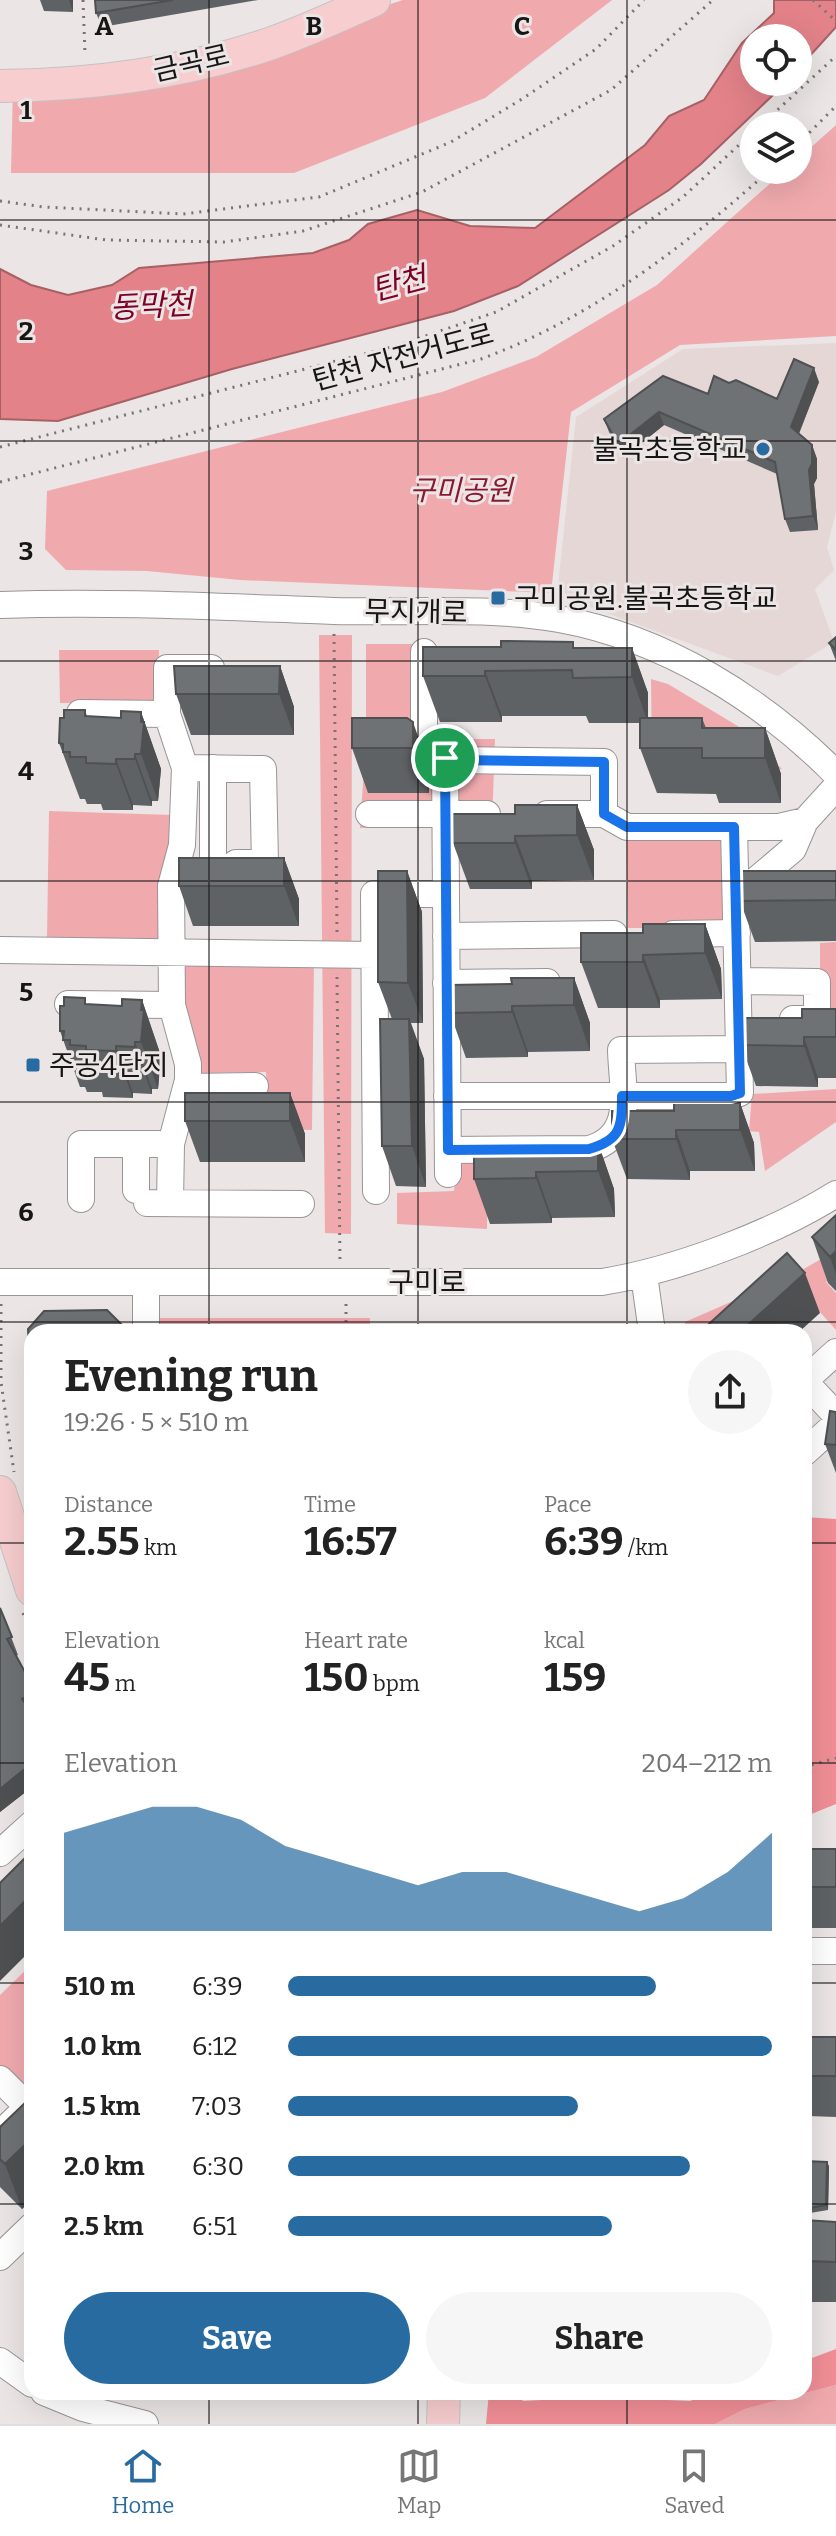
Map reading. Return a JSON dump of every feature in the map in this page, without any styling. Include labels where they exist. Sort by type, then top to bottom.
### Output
[{"type":"main road","name":"금곡로","points":[[0,86],[65,85],[144,74],[206,61],[271,43],[374,0]]},
{"type":"main road","points":[[9,1487],[24,1554]]},
{"type":"main road","points":[[443,2424],[444,2400]]},
{"type":"street","name":"무지개로","points":[[0,605],[190,604],[560,619],[653,647],[694,667],[741,696],[796,737],[836,774]]},
{"type":"street","points":[[424,652],[424,735],[428,748],[454,760],[604,762],[604,814]]},
{"type":"street","points":[[151,1199],[187,1087],[188,1064],[172,1005],[171,886],[183,832],[185,768],[167,714],[167,668],[237,668]]},
{"type":"street","points":[[80,713],[167,714]]},
{"type":"street","points":[[445,758],[448,1162],[589,1149],[603,1145],[615,1136],[621,1124],[621,1050],[739,1049]]},
{"type":"street","points":[[176,863],[265,863],[263,769],[185,768]]},
{"type":"street","points":[[213,768],[213,863]]},
{"type":"street","points":[[736,897],[793,849],[805,821],[836,787]]},
{"type":"street","points":[[369,814],[604,814],[627,827],[779,827],[805,821]]},
{"type":"street","points":[[447,1096],[731,1096],[740,1093],[734,827]]},
{"type":"street","points":[[376,1191],[374,894],[445,894]]},
{"type":"street","points":[[446,936],[737,933]]},
{"type":"street","points":[[0,950],[375,955]]},
{"type":"street","points":[[446,983],[558,981]]},
{"type":"street","points":[[738,981],[817,982],[817,1019],[739,1020]]},
{"type":"street","points":[[68,1004],[172,1005]]},
{"type":"street","points":[[187,1087],[255,1086]]},
{"type":"street","points":[[81,1199],[81,1144],[171,1144]]},
{"type":"street","points":[[136,1144],[151,1199]]},
{"type":"street","name":"구미로","points":[[0,1282],[602,1282],[644,1275],[768,1230],[836,1194]]},
{"type":"street","points":[[151,1199],[301,1204]]},
{"type":"street","points":[[644,1275],[651,1324]]},
{"type":"street","points":[[146,1283],[146,1324]]},
{"type":"street","points":[[812,1374],[836,1352]]},
{"type":"street","points":[[812,1390],[836,1415]]},
{"type":"street","points":[[812,1446],[836,1424]]},
{"type":"street","points":[[0,1853],[24,1831]]},
{"type":"street","points":[[812,1951],[836,1951]]},
{"type":"street","points":[[0,2079],[24,2103]]},
{"type":"street","points":[[0,2134],[24,2111]]},
{"type":"street","points":[[0,2361],[24,2378]]},
{"type":"street","points":[[64,2400],[145,2424]]},
{"type":"path","points":[[83,0],[85,54]]},
{"type":"path","points":[[0,201],[71,209],[183,214],[319,197],[451,142],[511,106],[596,49],[644,0]]},
{"type":"path","points":[[0,225],[106,240],[209,242],[303,231],[422,192],[611,90],[713,0]]},
{"type":"path","points":[[813,0],[836,21]]},
{"type":"path","points":[[775,112],[836,56]]},
{"type":"path","points":[[812,130],[836,106]]},
{"type":"path","points":[[0,447],[399,345],[496,312],[613,246],[683,197],[740,144]]},
{"type":"path","name":"탄천 자전거도로","points":[[0,482],[481,359],[508,349],[581,311],[653,268],[754,184]]},
{"type":"path","points":[[334,611],[336,850]]},
{"type":"path","points":[[1,1300],[1,1382],[12,1468],[9,1487]]},
{"type":"path","points":[[346,1300],[346,1324]]},
{"type":"path","points":[[812,1765],[836,1758]]},
{"type":"shaded area","points":[[836,343],[836,512],[827,547],[834,570],[815,589],[834,642],[778,676],[557,595],[576,417],[683,349]]},
{"type":"shaded area","points":[[812,1518],[836,1519],[836,1804],[812,1814]]},
{"type":"shaded area","points":[[836,2349],[836,2385],[812,2391],[812,2358]]},
{"type":"shaded area","points":[[488,2400],[779,2400],[745,2409],[715,2424],[486,2424]]},
{"type":"green space","points":[[403,0],[612,0],[485,98],[294,173],[11,173],[13,86],[248,50]]},
{"type":"green space","name":"구미공원","points":[[836,125],[836,336],[680,345],[571,412],[551,593],[240,580],[147,571],[66,570],[45,549],[47,491],[442,392],[536,357],[657,285],[769,184],[812,184],[812,146]]},
{"type":"green space","points":[[319,635],[352,635],[351,1234],[325,1233]]},
{"type":"green space","points":[[366,644],[419,644],[420,739],[495,739],[492,826],[360,828],[366,739]]},
{"type":"green space","points":[[59,650],[159,650],[158,704],[60,703]]},
{"type":"green space","points":[[651,679],[668,684],[741,728],[782,769],[723,769],[652,760]]},
{"type":"green space","points":[[49,811],[172,815],[161,940],[47,938]]},
{"type":"green space","points":[[626,832],[731,832],[732,928],[628,928]]},
{"type":"green space","points":[[836,942],[836,1047],[820,1047],[820,943]]},
{"type":"green space","points":[[181,960],[314,961],[312,1130],[269,1129],[266,1072],[196,1073],[183,1004]]},
{"type":"green space","points":[[836,1089],[836,1122],[765,1171],[759,1132],[749,1131],[752,1094]]},
{"type":"green space","points":[[488,1158],[487,1229],[397,1224],[397,1193],[454,1191],[456,1159]]},
{"type":"green space","points":[[828,1255],[836,1274],[826,1282],[836,1293],[836,1330],[802,1292],[766,1324],[685,1324],[685,1322],[795,1274]]},
{"type":"green space","points":[[156,1318],[370,1318],[370,1324],[156,1324]]},
{"type":"green space","points":[[24,1972],[24,2086],[0,2066],[0,1995]]},
{"type":"green space","points":[[836,2385],[836,2424],[715,2424],[745,2409],[779,2400],[812,2400],[812,2391]]},
{"type":"water","name":"탄천","points":[[774,0],[836,0],[836,27],[812,54],[812,24],[762,24],[774,13]]},
{"type":"water","name":"탄천","points":[[740,46],[740,96],[771,96],[755,112],[740,112],[740,126],[669,190],[518,286],[454,311],[232,369],[58,421],[0,419],[0,269],[31,285],[68,295],[112,285],[139,268],[313,253],[349,240],[368,224],[417,210],[470,226],[535,228],[645,145],[669,116],[704,100]]},
{"type":"building","points":[[95,0],[173,0],[96,13]]},
{"type":"building","name":"불곡초등학교","points":[[794,359],[814,368],[791,427],[812,445],[809,470],[813,516],[785,519],[775,462],[659,412],[618,444],[604,419],[663,376],[708,394],[714,376],[729,383],[736,380],[777,399]]},
{"type":"building","points":[[836,637],[836,650],[829,643]]},
{"type":"building","points":[[501,641],[573,642],[573,648],[632,648],[632,677],[573,678],[572,670],[485,671],[485,676],[423,676],[423,647],[501,647]]},
{"type":"building","points":[[174,666],[280,666],[279,694],[176,694]]},
{"type":"building","points":[[64,710],[85,710],[85,716],[121,718],[121,711],[141,712],[141,722],[144,722],[141,754],[135,754],[135,759],[116,759],[116,764],[86,763],[86,757],[70,757],[70,752],[63,752],[63,744],[59,743],[60,718],[64,718]]},
{"type":"building","points":[[352,718],[407,718],[413,722],[413,748],[352,748]]},
{"type":"building","points":[[640,718],[702,718],[702,728],[765,728],[765,758],[702,758],[702,748],[640,748]]},
{"type":"building","points":[[515,805],[577,805],[577,835],[515,836],[515,843],[453,843],[453,814],[515,814]]},
{"type":"building","points":[[179,858],[284,858],[284,886],[179,886]]},
{"type":"building","points":[[378,871],[407,871],[408,983],[378,982]]},
{"type":"building","points":[[740,871],[836,871],[836,900],[740,901]]},
{"type":"building","points":[[643,924],[705,924],[705,953],[643,955],[643,962],[581,962],[581,933],[643,933]]},
{"type":"building","points":[[511,978],[574,978],[574,1005],[512,1006],[512,1012],[450,1013],[449,985],[512,984]]},
{"type":"building","points":[[64,997],[85,998],[85,1004],[122,1006],[122,999],[142,1000],[141,1042],[135,1042],[135,1047],[116,1046],[116,1051],[86,1050],[86,1046],[70,1045],[70,1040],[63,1040],[64,1031],[60,1031],[60,1006],[64,1006]]},
{"type":"building","points":[[802,1009],[836,1009],[836,1037],[804,1037],[804,1046],[741,1045],[740,1018],[802,1018]]},
{"type":"building","points":[[380,1019],[409,1019],[412,1146],[382,1146]]},
{"type":"building","points":[[185,1093],[290,1093],[290,1121],[185,1121]]},
{"type":"building","points":[[674,1103],[740,1103],[740,1130],[676,1130],[676,1139],[612,1139],[612,1111],[674,1111]]},
{"type":"building","points":[[598,1143],[598,1171],[536,1172],[536,1178],[474,1179],[474,1151],[536,1150],[536,1144]]},
{"type":"building","points":[[836,1215],[836,1251],[830,1257],[812,1237]]},
{"type":"building","points":[[787,1253],[805,1273],[749,1324],[709,1324]]},
{"type":"building","points":[[107,1310],[121,1324],[32,1324],[44,1311]]},
{"type":"building","points":[[830,1411],[836,1412],[836,1445],[825,1444]]},
{"type":"building","points":[[0,1608],[12,1637],[7,1639],[24,1670],[24,1770],[0,1789]]},
{"type":"building","points":[[812,1849],[836,1849],[836,1887],[812,1887]]},
{"type":"building","points":[[24,1859],[24,1902],[0,1926],[0,1883]]},
{"type":"building","points":[[812,2037],[836,2037],[836,2076],[812,2076]]},
{"type":"building","points":[[24,2104],[24,2146],[5,2164],[0,2159],[0,2127]]},
{"type":"building","points":[[812,2161],[827,2162],[826,2205],[812,2208]]},
{"type":"building","points":[[812,2220],[836,2222],[836,2262],[812,2261]]},
{"type":"place","name":"불곡초등학교","points":[[763,449]]},
{"type":"place","name":"구미공원.불곡초등학교","points":[[498,598]]},
{"type":"place","name":"주공4단지","points":[[33,1065]]},
{"type":"route","points":[[445,758],[604,762],[604,814],[627,827],[734,827],[740,1093],[731,1096],[622,1096],[621,1124],[615,1136],[603,1145],[589,1149],[448,1150],[445,758]]},
{"type":"water label","name":"동막천","points":[[151,306]]}]
